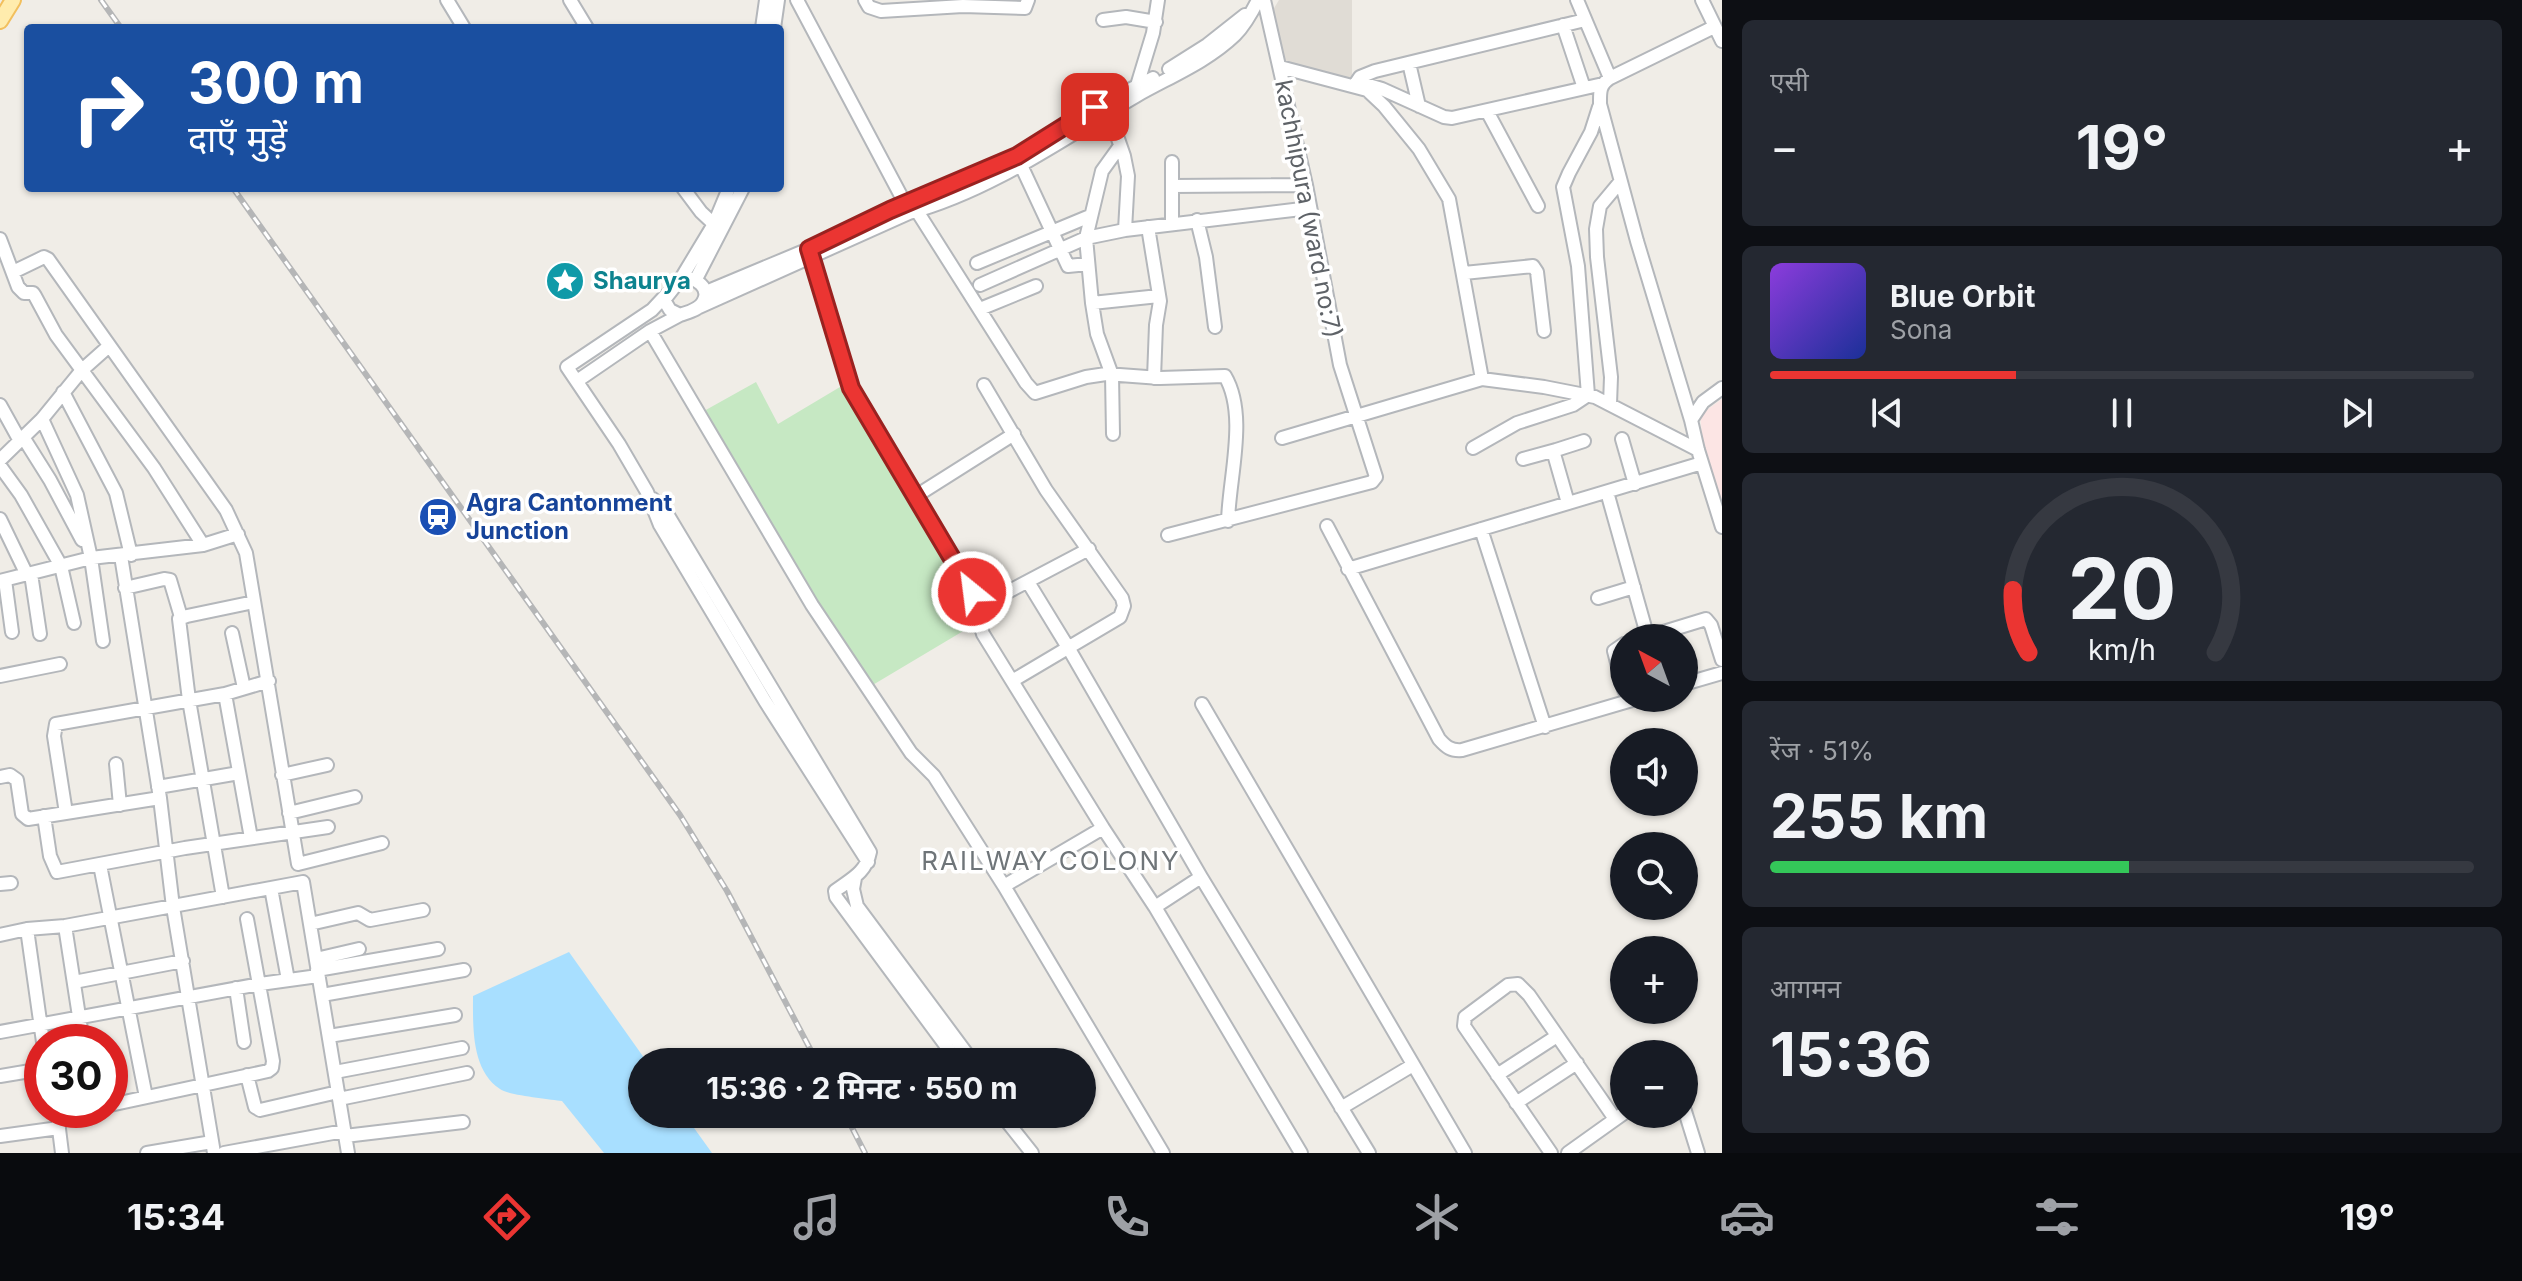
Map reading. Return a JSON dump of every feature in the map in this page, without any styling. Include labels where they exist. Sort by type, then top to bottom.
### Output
[{"type":"main road","points":[[0,21],[13,0]]},
{"type":"street","points":[[447,0],[462,24]]},
{"type":"street","points":[[570,0],[585,24]]},
{"type":"street","points":[[763,24],[766,0]]},
{"type":"street","points":[[775,24],[778,0]]},
{"type":"street","points":[[797,0],[910,209],[1035,393],[1086,377],[1112,375],[1154,378],[1221,376],[1227,379],[1235,405],[1237,432],[1228,521],[1168,535]]},
{"type":"street","points":[[865,0],[869,7],[881,11],[966,3],[1025,8],[1028,0]]},
{"type":"street","points":[[1136,91],[1156,22],[1158,0]]},
{"type":"street","points":[[1577,0],[1606,81],[1591,132],[1563,187],[1578,266],[1588,395]]},
{"type":"street","points":[[1702,0],[1722,41]]},
{"type":"street","points":[[1019,161],[1109,113],[1136,91],[1207,45],[1259,3]]},
{"type":"street","name":"kachhipura (ward no:7)","points":[[1228,521],[1372,482],[1376,473],[1340,365],[1280,67],[1259,3]]},
{"type":"street","points":[[1103,20],[1126,17],[1156,22]]},
{"type":"street","points":[[1356,87],[1358,78],[1364,74],[1585,20]]},
{"type":"street","points":[[1563,25],[1584,88]]},
{"type":"street","points":[[1356,87],[1370,85],[1452,118],[1606,81],[1714,27]]},
{"type":"street","points":[[1409,63],[1419,106]]},
{"type":"street","points":[[1280,67],[1367,90],[1419,149],[1447,194],[1482,379]]},
{"type":"street","points":[[577,381],[650,331],[680,315],[910,209],[939,205],[1003,177],[1019,161],[1095,107],[1136,91]]},
{"type":"street","points":[[1600,104],[1722,527]]},
{"type":"street","points":[[1487,111],[1538,206]]},
{"type":"street","points":[[1109,113],[1128,176],[1125,230]]},
{"type":"street","points":[[1113,434],[1112,375],[1099,345],[1086,238],[1102,171],[1120,146]]},
{"type":"street","points":[[1019,161],[1068,266],[1088,264]]},
{"type":"street","points":[[1172,162],[1172,224]]},
{"type":"street","points":[[1610,404],[1611,377],[1596,229],[1600,206],[1620,182]]},
{"type":"street","points":[[1172,186],[1306,185]]},
{"type":"street","points":[[686,192],[718,228]]},
{"type":"street","points":[[718,228],[728,192]]},
{"type":"street","points":[[740,192],[689,278],[652,310],[568,366],[647,492],[669,517],[870,852],[868,862],[855,878],[835,891],[836,897],[961,1048]]},
{"type":"street","points":[[980,285],[1086,238],[1197,220],[1310,208]]},
{"type":"street","points":[[977,263],[1090,216]]},
{"type":"street","points":[[1197,220],[1206,257],[1215,327]]},
{"type":"street","points":[[1148,227],[1159,296],[1154,378]]},
{"type":"street","points":[[0,239],[8,272],[24,293],[33,293],[56,335],[154,468],[203,545]]},
{"type":"street","points":[[706,292],[810,253]]},
{"type":"street","points":[[810,253],[851,388],[965,578],[979,607],[983,634],[1155,907],[1301,1153]]},
{"type":"street","points":[[8,272],[47,258],[226,510],[246,553],[348,1153]]},
{"type":"street","points":[[1464,273],[1533,266],[1537,272],[1544,331]]},
{"type":"street","points":[[689,278],[706,292]]},
{"type":"street","points":[[980,309],[1036,286]]},
{"type":"street","points":[[697,308],[704,301],[706,292]]},
{"type":"street","points":[[665,296],[670,310],[680,315]]},
{"type":"street","points":[[1092,303],[1159,296]]},
{"type":"street","points":[[650,331],[812,605],[911,753],[934,776],[1004,886],[1163,1153]]},
{"type":"street","points":[[0,460],[42,419],[82,370],[109,346]]},
{"type":"street","points":[[1282,438],[1482,379],[1588,395],[1698,450]]},
{"type":"street","points":[[984,385],[1046,490],[1122,598],[1123,612],[1120,617],[1012,681]]},
{"type":"street","points":[[1691,420],[1703,402],[1722,388]]},
{"type":"street","points":[[63,392],[116,493],[126,556],[125,588],[213,1147],[147,1153]]},
{"type":"street","points":[[1473,448],[1517,423],[1573,405],[1588,395]]},
{"type":"street","points":[[0,405],[6,428],[22,439],[50,480],[90,556]]},
{"type":"street","points":[[42,419],[77,495],[103,641]]},
{"type":"street","points":[[916,496],[1014,434]]},
{"type":"street","points":[[1622,439],[1635,484]]},
{"type":"street","points":[[1523,459],[1584,441]]},
{"type":"street","points":[[1556,450],[1554,461],[1568,503]]},
{"type":"street","points":[[1348,569],[1702,463]]},
{"type":"street","points":[[0,466],[21,495],[61,566],[74,623]]},
{"type":"street","points":[[1607,492],[1643,624]]},
{"type":"street","points":[[0,519],[29,574],[40,634]]},
{"type":"street","points":[[1327,526],[1439,739],[1447,747],[1462,750],[1545,727],[1610,704]]},
{"type":"street","points":[[1481,529],[1545,727]]},
{"type":"street","points":[[12,632],[3,580],[90,556],[126,556],[203,545],[238,534]]},
{"type":"street","points":[[979,607],[1089,549]]},
{"type":"street","points":[[125,588],[170,580],[181,617],[189,700],[223,897]]},
{"type":"street","points":[[1028,582],[1201,877],[1369,1153]]},
{"type":"street","points":[[1598,598],[1634,587]]},
{"type":"street","points":[[181,617],[254,602]]},
{"type":"street","points":[[1690,624],[1706,619],[1711,625],[1722,660]]},
{"type":"street","points":[[232,633],[244,688]]},
{"type":"street","points":[[0,676],[60,664]]},
{"type":"street","points":[[1698,680],[1722,673]]},
{"type":"street","points":[[66,813],[54,736],[56,724],[225,694],[269,681]]},
{"type":"street","points":[[225,694],[251,838]]},
{"type":"street","points":[[1202,704],[1465,1153]]},
{"type":"street","points":[[116,764],[120,805]]},
{"type":"street","points":[[282,775],[327,765]]},
{"type":"street","points":[[0,777],[10,775],[17,780],[23,816],[28,819],[120,805],[203,780],[239,773]]},
{"type":"street","points":[[289,813],[355,797]]},
{"type":"street","points":[[44,816],[50,856],[57,872],[328,827]]},
{"type":"street","points":[[1004,886],[1103,828]]},
{"type":"street","points":[[298,864],[382,843]]},
{"type":"street","points":[[100,865],[146,1097]]},
{"type":"street","points":[[1155,907],[1201,877]]},
{"type":"street","points":[[855,878],[853,889],[857,906],[949,1048]]},
{"type":"street","points":[[0,935],[303,882]]},
{"type":"street","points":[[271,888],[288,980]]},
{"type":"street","points":[[310,924],[358,913],[370,920],[423,910]]},
{"type":"street","points":[[128,1101],[268,1071],[273,1066],[247,919]]},
{"type":"street","points":[[65,926],[80,1024]]},
{"type":"street","points":[[27,929],[40,1024]]},
{"type":"street","points":[[46,1024],[288,980],[359,949]]},
{"type":"street","points":[[317,968],[438,949]]},
{"type":"street","points":[[74,982],[183,961]]},
{"type":"street","points":[[322,995],[464,970]]},
{"type":"street","points":[[1551,1153],[1465,1029],[1463,1020],[1508,985],[1514,983],[1521,986],[1610,1104]]},
{"type":"street","points":[[236,988],[244,1042]]},
{"type":"street","points":[[329,1036],[455,1015]]},
{"type":"street","points":[[0,1032],[24,1028]]},
{"type":"street","points":[[1497,1075],[1557,1036]]},
{"type":"street","points":[[335,1072],[462,1048]]},
{"type":"street","points":[[1516,1103],[1577,1063]]},
{"type":"street","points":[[1341,1108],[1413,1065]]},
{"type":"street","points":[[0,1076],[24,1072]]},
{"type":"street","points":[[247,1075],[255,1107],[260,1110],[467,1073]]},
{"type":"street","points":[[224,1153],[345,1133],[463,1122]]},
{"type":"street","points":[[1568,1153],[1610,1123]]},
{"type":"street","points":[[0,1136],[27,1128]]},
{"type":"street","points":[[58,1128],[62,1153]]},
{"type":"street","points":[[1012,1128],[1032,1153]]},
{"type":"street","points":[[1690,1128],[1698,1153]]},
{"type":"shaded area","points":[[1279,0],[1352,0],[1352,85],[1280,67],[1268,18]]},
{"type":"shaded area","points":[[1722,399],[1722,516],[1705,459],[1700,415]]},
{"type":"green space","points":[[756,382],[778,424],[840,387],[973,604],[975,624],[871,686],[809,593],[704,411]]},
{"type":"water","points":[[569,952],[637,1048],[628,1048],[628,1128],[694,1128],[712,1153],[604,1153],[562,1101],[500,1089],[484,1071],[479,1059],[473,996]]},
{"type":"railway","points":[[101,0],[118,24]]},
{"type":"railway","points":[[236,192],[680,815],[727,891],[810,1048]]},
{"type":"railway","points":[[852,1128],[865,1153]]},
{"type":"place","name":"Shaurya","points":[[565,281]]},
{"type":"place","name":"Agra Cantonment Junction","points":[[438,517]]},
{"type":"district","name":"RAILWAY COLONY","points":[[1051,861]]},
{"type":"route","points":[[972,592],[851,388],[809,249],[939,188],[1017,156],[1095,107]]}]
